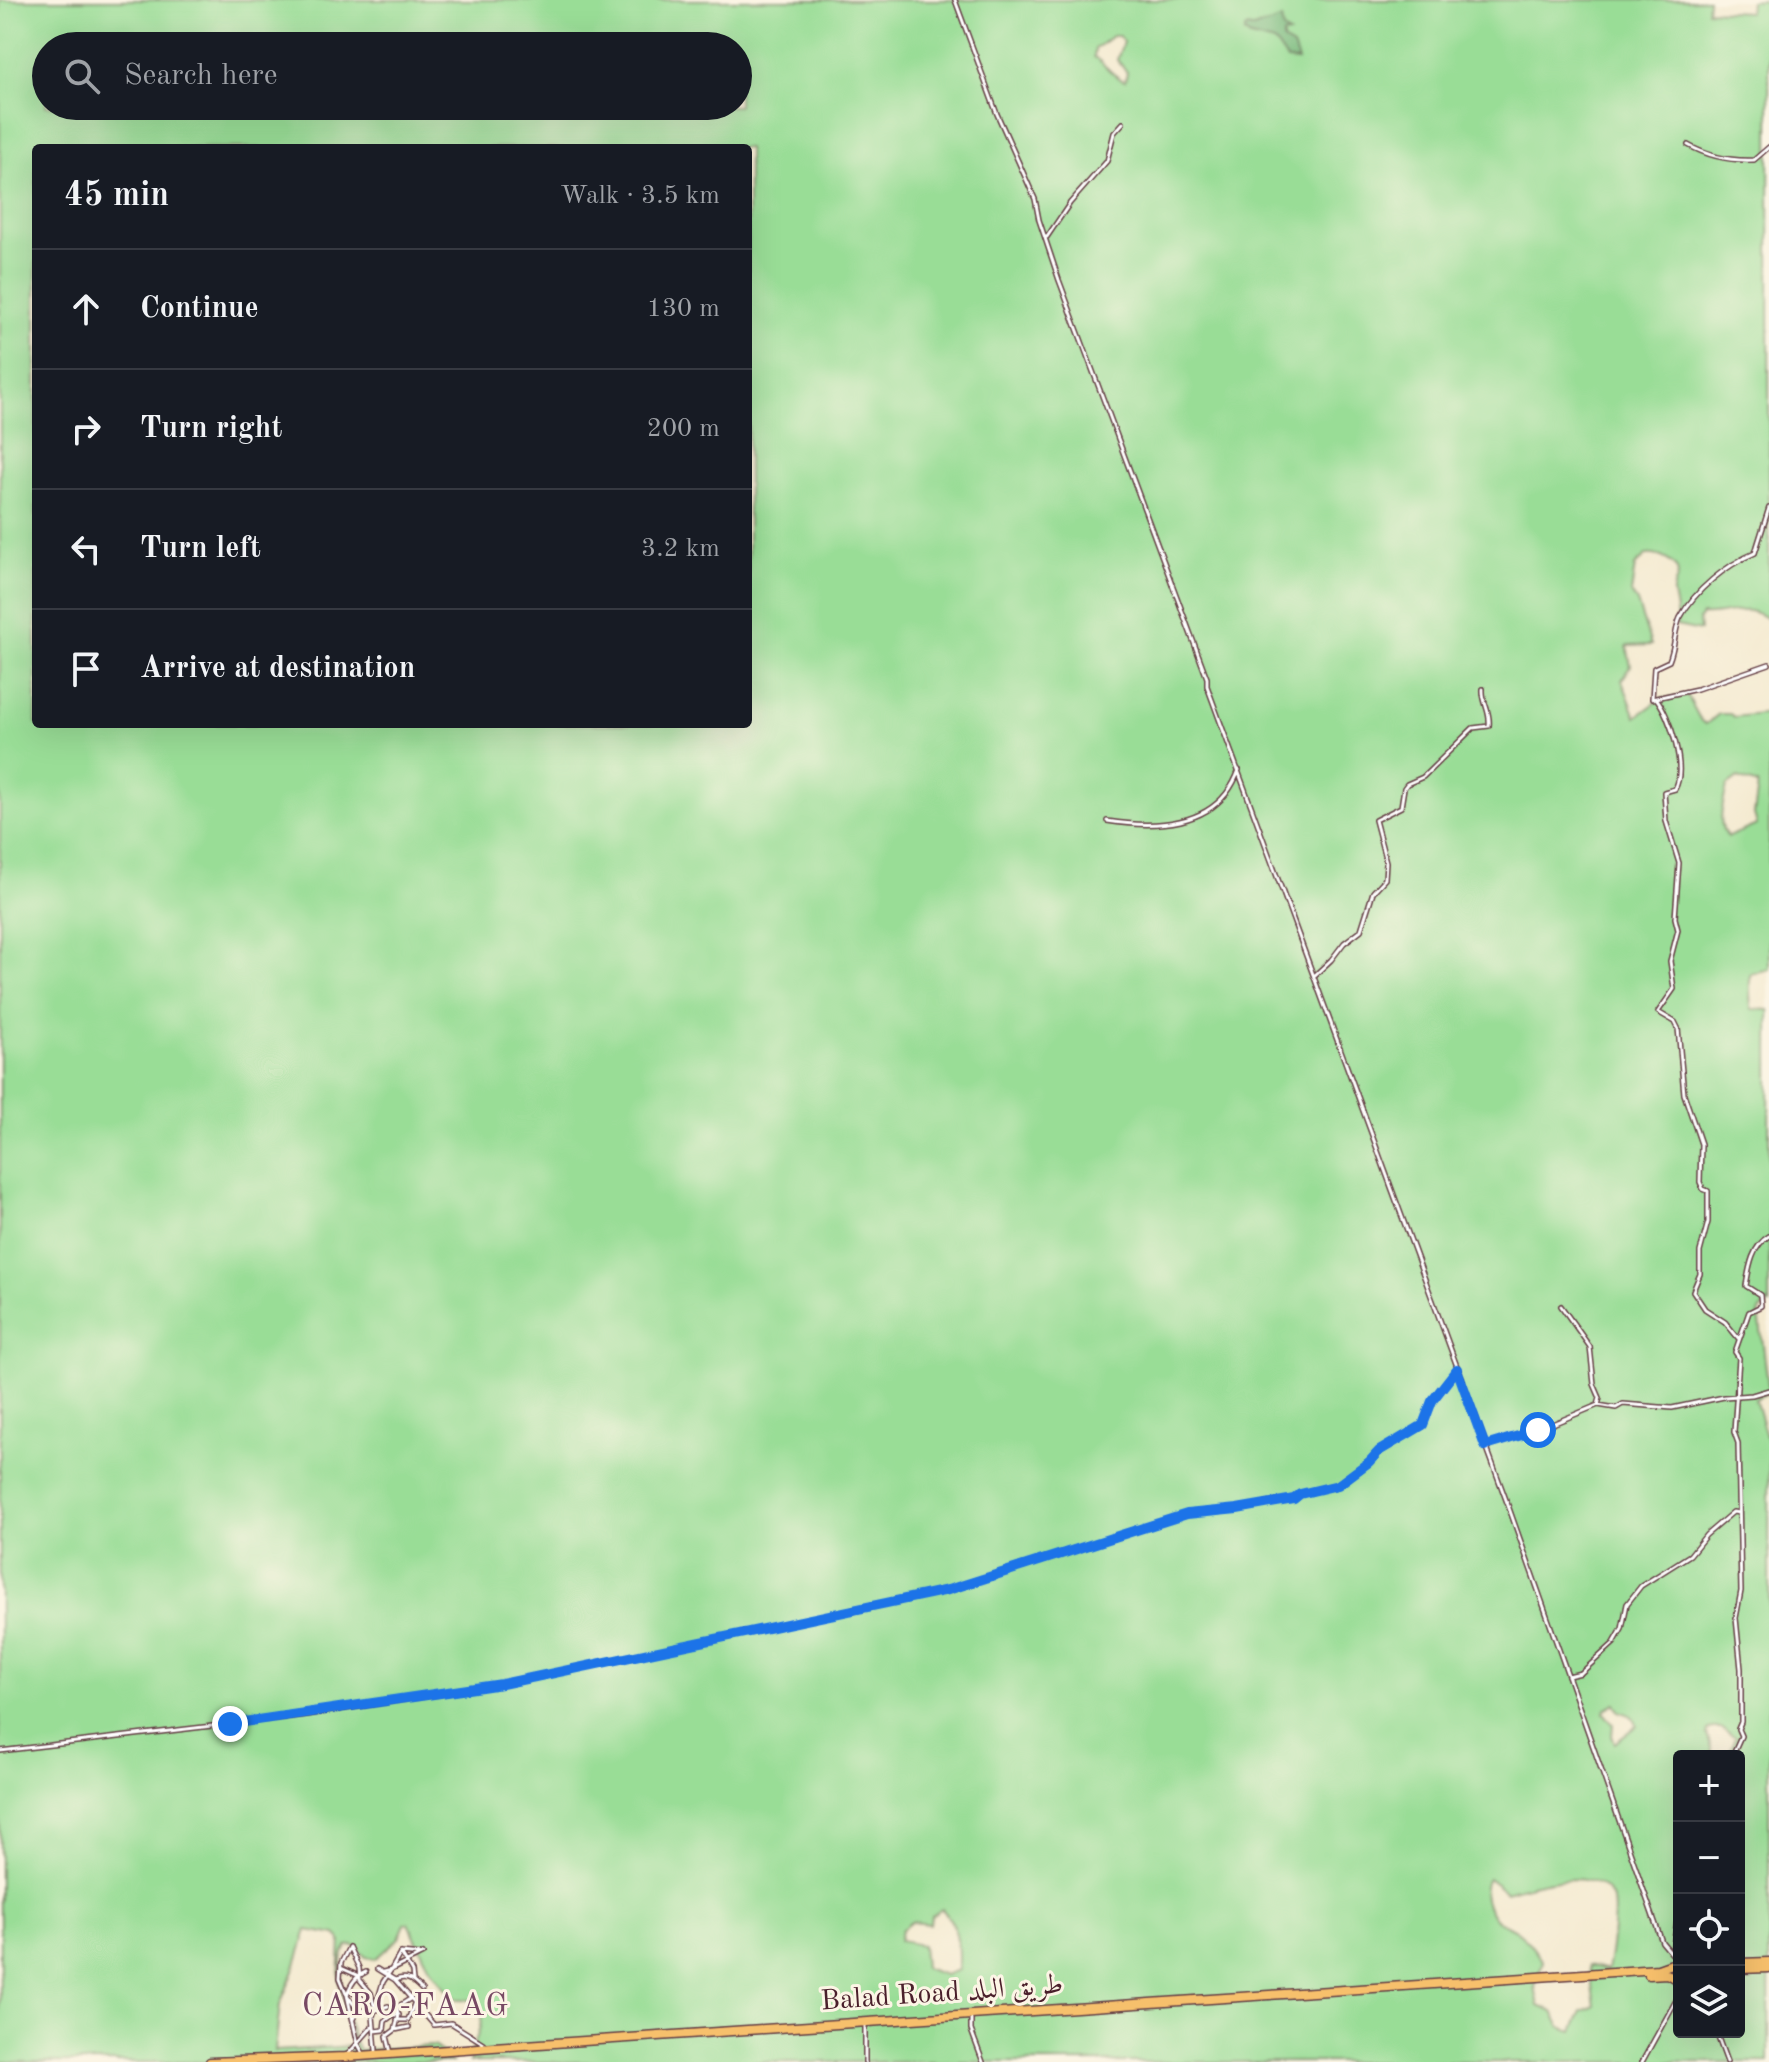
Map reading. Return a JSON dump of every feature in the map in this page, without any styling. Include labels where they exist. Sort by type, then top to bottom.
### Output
[{"type":"highway","name":"Balad Road طريق البلد","points":[[319,2062],[1658,1969],[1673,1963]]},
{"type":"highway","points":[[1745,1966],[1769,1965]]},
{"type":"highway","name":"Balad Road طريق البلد","points":[[210,2062],[345,2057],[865,2023],[971,2020],[1659,1974],[1673,1979]]},
{"type":"street","points":[[955,0],[997,114],[1035,199],[1059,280],[1485,1446],[1662,1942],[1673,1956]]},
{"type":"street","points":[[1047,237],[1076,195],[1107,161],[1114,133],[1123,123]]},
{"type":"street","points":[[1688,145],[1706,155],[1742,161],[1754,160],[1769,147]]},
{"type":"street","points":[[1769,508],[1759,532],[1755,553],[1715,577],[1679,619],[1675,649],[1669,661],[1654,668],[1652,699],[1697,689],[1769,664]]},
{"type":"street","points":[[1314,976],[1344,943],[1361,930],[1373,892],[1385,879],[1386,862],[1375,820],[1401,807],[1407,784],[1423,777],[1473,728],[1489,726],[1490,711],[1483,700],[1483,689]]},
{"type":"street","points":[[1656,698],[1667,711],[1667,724],[1675,737],[1680,779],[1675,789],[1664,792],[1666,821],[1679,863],[1675,918],[1678,930],[1670,961],[1674,989],[1658,1012],[1675,1022],[1678,1028],[1684,1094],[1701,1144],[1700,1182],[1703,1189],[1708,1191],[1709,1202],[1708,1222],[1700,1252],[1700,1274],[1693,1291],[1705,1309],[1725,1322],[1739,1339]]},
{"type":"street","points":[[1107,821],[1141,826],[1183,822],[1225,796],[1239,770]]},
{"type":"street","points":[[1735,1750],[1741,1736],[1738,1729],[1741,1722],[1741,1669],[1736,1618],[1741,1591],[1735,1397],[1739,1358],[1735,1352],[1749,1312],[1761,1306],[1760,1295],[1746,1286],[1754,1254],[1760,1241],[1769,1236]]},
{"type":"street","points":[[1561,1306],[1590,1347],[1594,1384],[1600,1398],[1598,1405]]},
{"type":"street","points":[[0,1751],[305,1715],[502,1684],[948,1590],[1187,1514],[1294,1499],[1300,1494],[1338,1485],[1379,1451],[1423,1425],[1432,1401],[1457,1369]]},
{"type":"street","points":[[1485,1446],[1538,1430],[1598,1405],[1672,1408],[1769,1390]]},
{"type":"street","points":[[1568,1676],[1581,1673],[1614,1643],[1622,1629],[1627,1604],[1641,1586],[1690,1555],[1716,1526],[1733,1512],[1739,1513]]},
{"type":"street","points":[[365,2000],[347,1989],[340,1978],[349,1947],[359,1968],[360,1980],[371,1993],[375,2009],[376,2050]]},
{"type":"street","points":[[383,1972],[422,1955],[401,1953]]},
{"type":"street","points":[[401,1953],[412,1972],[413,1981]]},
{"type":"street","points":[[375,2009],[387,1977],[401,1953]]},
{"type":"street","points":[[402,1977],[404,1962]]},
{"type":"street","points":[[341,1968],[359,1975]]},
{"type":"street","points":[[377,1969],[395,1980],[434,2025],[451,2023],[483,2043]]},
{"type":"street","points":[[364,2055],[351,2021],[347,1989],[359,1975],[366,1972]]},
{"type":"street","points":[[395,1980],[402,1977],[413,1981],[422,1990]]},
{"type":"street","points":[[347,1995],[358,2010]]},
{"type":"street","points":[[395,2030],[399,2003],[411,1998]]},
{"type":"street","points":[[391,2053],[387,2036],[395,2030],[409,2028],[411,2023],[408,2020],[414,2004]]},
{"type":"street","points":[[358,2010],[388,2006]]},
{"type":"street","points":[[1642,2062],[1673,2006]]},
{"type":"street","points":[[351,2021],[358,2010]]},
{"type":"street","points":[[374,2028],[384,2030],[389,2017],[408,2020]]},
{"type":"street","points":[[971,2020],[971,2030],[983,2062]]},
{"type":"street","points":[[865,2023],[865,2062]]},
{"type":"street","points":[[345,2057],[374,2028]]},
{"type":"street","points":[[1718,2038],[1727,2062]]},
{"type":"green space","points":[[0,0],[1708,0],[1707,10],[1749,12],[1750,1],[1769,0],[1769,620],[1752,611],[1744,611],[1702,615],[1700,631],[1676,626],[1673,591],[1677,570],[1666,559],[1647,555],[1635,566],[1631,593],[1651,645],[1627,646],[1631,666],[1622,680],[1636,717],[1661,699],[1687,695],[1701,721],[1706,724],[1719,714],[1734,717],[1769,713],[1769,969],[1750,974],[1750,1002],[1752,1009],[1769,1010],[1769,1305],[1765,1304],[1759,1314],[1769,1392],[1755,1399],[1769,1446],[1769,2062],[469,2062],[481,2020],[478,2004],[456,1999],[440,1982],[409,1923],[405,1924],[399,1938],[375,1959],[366,1957],[353,1945],[347,1946],[341,1969],[345,2011],[339,1981],[341,1940],[336,1935],[307,1930],[280,2004],[275,2051],[353,2046],[346,2013],[359,2050],[434,2046],[452,2062],[0,2062]],"holes":[[[1112,36],[1119,36],[1123,42],[1117,60],[1127,72],[1125,81],[1094,57],[1095,49]],[[1738,778],[1758,785],[1754,815],[1757,825],[1728,837],[1721,820],[1723,806],[1727,786]],[[1615,1703],[1619,1711],[1633,1717],[1637,1726],[1615,1743],[1613,1724],[1604,1713]],[[1488,1878],[1506,1892],[1549,1881],[1581,1880],[1595,1883],[1606,1890],[1613,1902],[1607,1970],[1589,1965],[1595,2006],[1582,2011],[1573,2031],[1561,2027],[1553,2012],[1539,2006],[1535,1987],[1543,1961],[1522,1935],[1492,1915],[1485,1894]],[[942,1909],[952,1923],[958,1953],[958,1970],[944,1975],[924,1968],[922,1945],[899,1941],[901,1930],[911,1922],[930,1924],[931,1916]]]},
{"type":"green space","points":[[1281,19],[1283,30],[1289,34],[1283,35],[1283,41],[1293,47],[1298,61],[1287,60],[1275,43],[1245,33],[1248,27],[1254,29]]},
{"type":"district","name":"CARO-FAAG","points":[[406,2007]]},
{"type":"route","points":[[230,1724],[502,1684],[948,1590],[1187,1514],[1294,1499],[1300,1494],[1338,1485],[1379,1451],[1423,1425],[1427,1409],[1457,1369],[1485,1446],[1538,1430]]}]
